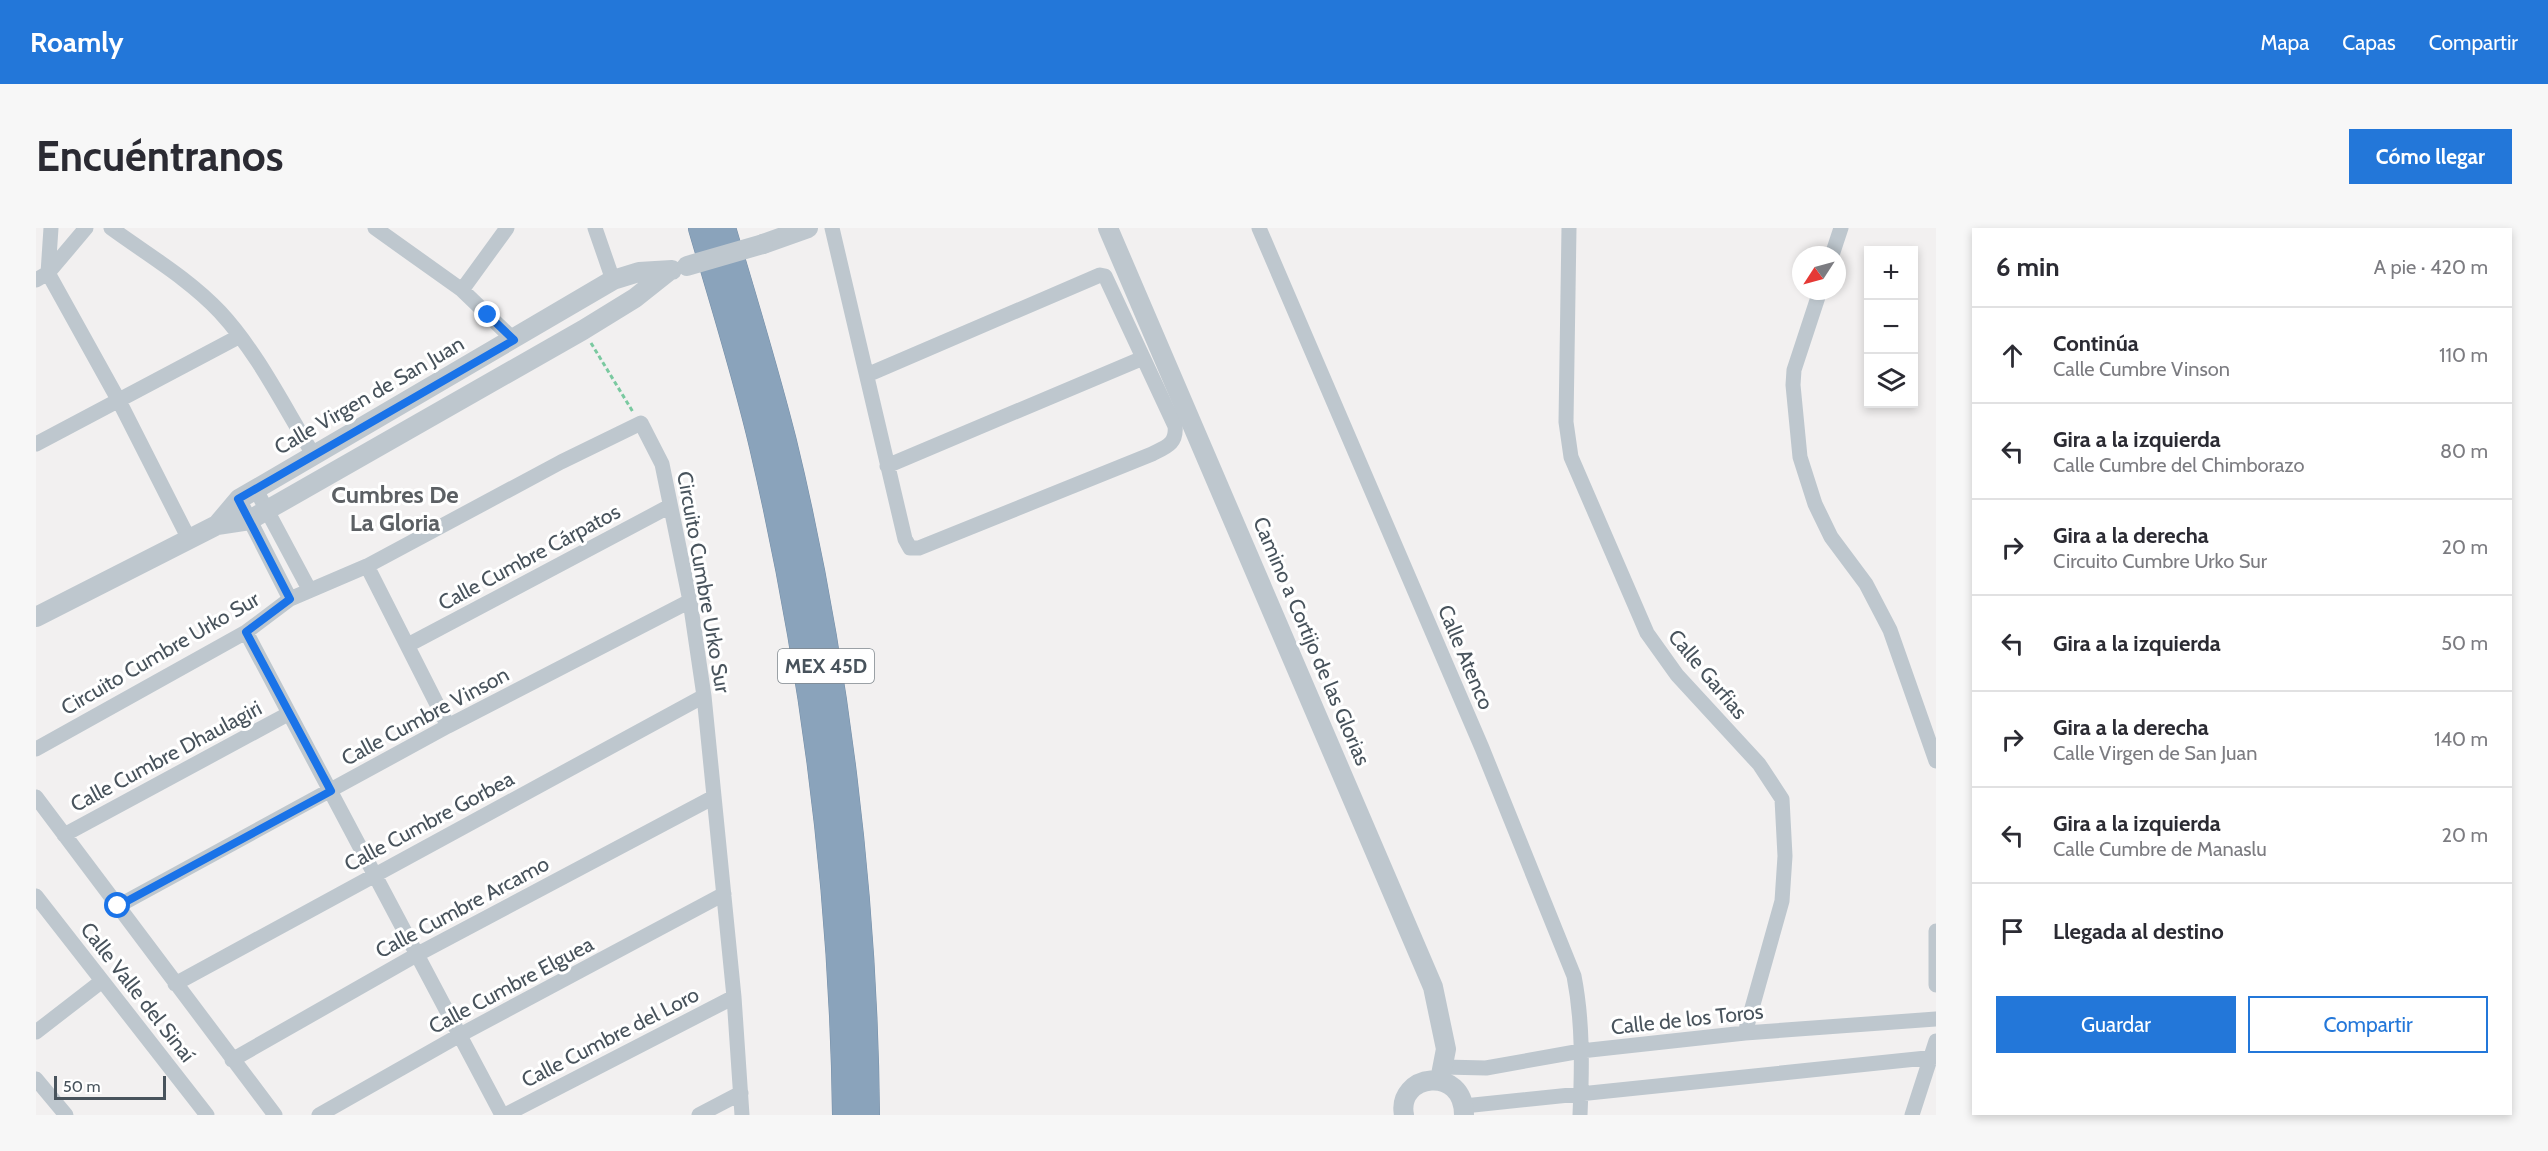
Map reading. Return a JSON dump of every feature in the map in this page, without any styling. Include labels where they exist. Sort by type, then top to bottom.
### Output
[{"type":"highway","name":"MEX 45D","points":[[702,228],[763,446],[813,702],[833,876],[845,1051],[846,1115]]},
{"type":"highway","name":"MEX 45D","points":[[722,228],[783,442],[832,703],[854,878],[866,1051],[866,1115]]},
{"type":"street","points":[[42,276],[86,228]]},
{"type":"street","points":[[111,228],[195,288],[240,336],[314,454]]},
{"type":"street","points":[[375,228],[462,290],[514,340]]},
{"type":"street","points":[[462,290],[507,228]]},
{"type":"street","points":[[596,228],[613,280]]},
{"type":"street","points":[[678,268],[763,244],[808,228]]},
{"type":"street","points":[[832,228],[887,466],[905,539],[910,548],[919,548],[1152,454],[1171,445],[1176,436],[1175,426],[1109,279],[1100,275],[867,375]]},
{"type":"street","name":"Camino a Cortijo de las Glorias","points":[[1108,228],[1433,987],[1446,1049],[1442,1074]]},
{"type":"street","name":"Calle Atenco","points":[[1258,228],[1482,748],[1574,976],[1579,1002],[1580,1115]]},
{"type":"street","name":"Calle Garfias","points":[[1569,228],[1566,422],[1571,457],[1647,633],[1677,675],[1759,764],[1782,799],[1785,856],[1782,901],[1745,1033]]},
{"type":"street","points":[[1835,246],[1841,228]]},
{"type":"street","points":[[46,230],[42,276],[119,401],[189,538]]},
{"type":"street","name":"Calle Virgen de San Juan","points":[[217,525],[247,494],[514,340],[613,280],[639,272],[678,268]]},
{"type":"street","name":"Calle Virgen de San Juan","points":[[36,617],[217,525],[258,515],[583,330],[678,268]]},
{"type":"street","points":[[1817,300],[1794,370],[1793,385],[1800,457],[1815,504],[1831,537],[1866,584],[1890,630],[1936,761]]},
{"type":"street","points":[[36,444],[240,336]]},
{"type":"street","points":[[887,466],[1143,358]]},
{"type":"street","name":"Circuito Cumbre Urko Sur","points":[[36,749],[246,632],[290,599],[367,566],[561,462],[641,423],[662,464],[690,601],[704,696],[734,997],[742,1115]]},
{"type":"street","points":[[247,494],[258,515],[290,599]]},
{"type":"street","name":"Calle Cumbre Cárpatos","points":[[408,645],[670,506]]},
{"type":"street","points":[[258,515],[309,589]]},
{"type":"street","points":[[367,566],[448,726]]},
{"type":"street","name":"Calle Cumbre Vinson","points":[[118,906],[448,726],[690,601]]},
{"type":"street","points":[[246,632],[504,1115]]},
{"type":"street","name":"Calle Cumbre Gorbea","points":[[175,984],[704,696]]},
{"type":"street","name":"Calle Cumbre Dhaulagiri","points":[[63,835],[288,714]]},
{"type":"street","points":[[36,797],[275,1115]]},
{"type":"street","name":"Calle Cumbre Arcamo","points":[[232,1060],[417,954],[714,797]]},
{"type":"street","name":"Calle Cumbre Elguea","points":[[318,1115],[460,1035],[724,894]]},
{"type":"street","name":"Calle Valle del Sinaí","points":[[36,896],[207,1115]]},
{"type":"street","points":[[1936,931],[1936,985]]},
{"type":"street","points":[[36,1032],[102,981]]},
{"type":"street","name":"Calle Cumbre del Loro","points":[[504,1115],[734,997]]},
{"type":"street","name":"Calle de los Toros","points":[[1442,1074],[1581,1051],[1745,1033],[1936,1019]]},
{"type":"street","points":[[1912,1115],[1934,1058],[1936,1041]]},
{"type":"street","points":[[1404,1115],[1405,1100],[1411,1090],[1419,1083],[1442,1074],[1456,1089],[1464,1110],[1581,1093],[1934,1058]]},
{"type":"street","points":[[36,1078],[66,1115]]},
{"type":"street","points":[[699,1115],[741,1093]]},
{"type":"path","points":[[583,330],[641,423]]},
{"type":"district","name":"Cumbres De La Gloria","points":[[395,508]]},
{"type":"route","points":[[118,906],[331,791],[246,632],[290,599],[238,499],[514,340],[488,315]]}]
